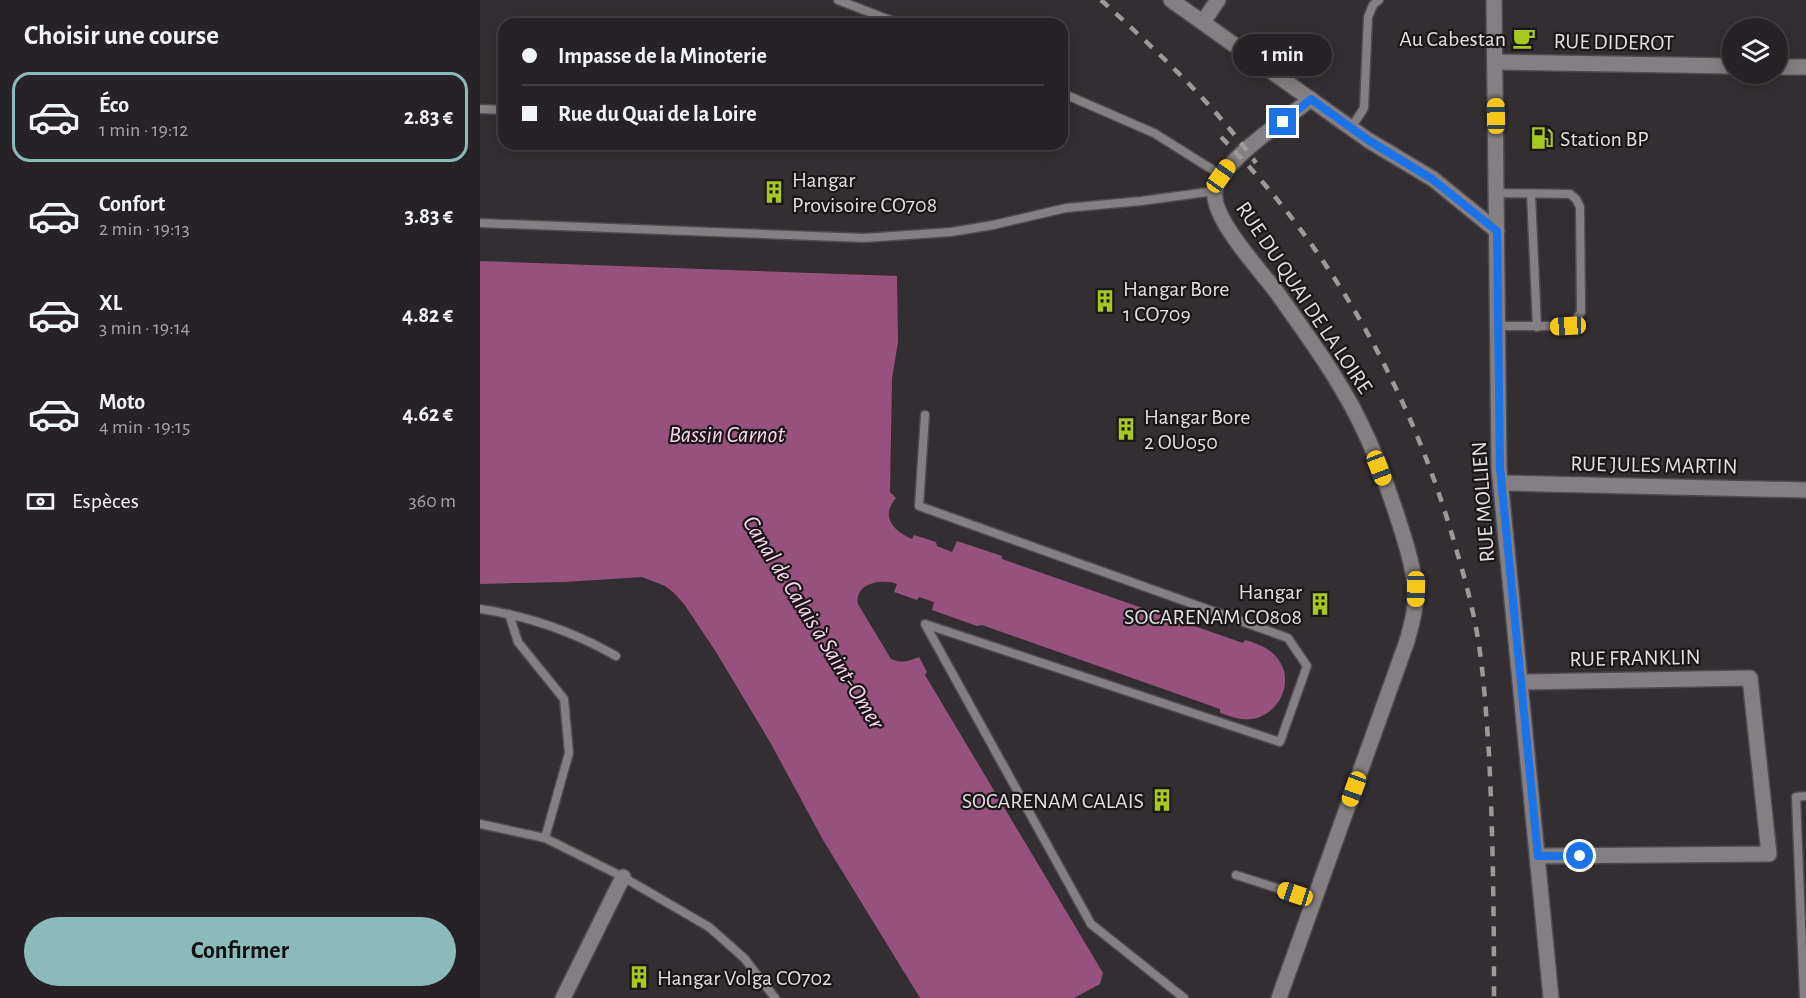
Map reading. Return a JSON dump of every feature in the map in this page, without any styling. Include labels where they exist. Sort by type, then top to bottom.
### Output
[{"type":"street","points":[[1171,0],[1351,128],[1432,179],[1497,231]]},
{"type":"street","points":[[1203,22],[1218,0]]},
{"type":"street","name":"RUE MOLLIEN","points":[[1494,0],[1501,483],[1551,998]]},
{"type":"street","name":"RUE DIDEROT","points":[[1495,62],[1722,66]]},
{"type":"street","points":[[1788,67],[1806,67]]},
{"type":"street","name":"RUE DU QUAI DE LA LOIRE","points":[[1279,998],[1407,641],[1415,607],[1416,589],[1407,547],[1393,503],[1359,420],[1326,364],[1222,220],[1214,199],[1221,176],[1228,165],[1311,99]]},
{"type":"street","name":"RUE JULES MARTIN","points":[[1501,483],[1806,490]]},
{"type":"street","name":"RUE FRANKLIN","points":[[1521,682],[1750,678],[1769,854],[1538,856]]},
{"type":"street","points":[[563,998],[623,877]]},
{"type":"lane","points":[[838,0],[884,18]]},
{"type":"lane","points":[[1351,128],[1364,108],[1368,17],[1373,5],[1379,0]]},
{"type":"lane","points":[[1068,96],[1154,133],[1221,176]]},
{"type":"lane","points":[[480,109],[498,110]]},
{"type":"lane","points":[[480,223],[864,238],[951,232],[1066,208],[1215,191]]},
{"type":"lane","points":[[1497,193],[1570,194],[1576,199],[1580,207],[1581,312],[1568,326],[1498,326]]},
{"type":"lane","points":[[1531,194],[1537,327]]},
{"type":"lane","points":[[925,415],[919,506],[1288,639],[1307,666],[1280,742],[925,624],[1091,924],[1184,998]]},
{"type":"lane","points":[[480,609],[509,614],[560,629],[587,640],[616,656]]},
{"type":"lane","points":[[509,614],[519,642],[564,699],[568,753],[545,838]]},
{"type":"lane","points":[[1804,998],[1796,797],[1806,796]]},
{"type":"lane","points":[[480,824],[545,838],[623,877],[709,927],[744,958],[775,998]]},
{"type":"lane","points":[[1236,875],[1314,900]]},
{"type":"water","name":"Bassin Carnot","points":[[480,261],[897,276],[898,342],[892,379],[890,492],[896,498],[889,511],[894,527],[905,536],[912,539],[914,535],[936,542],[937,546],[952,552],[957,541],[1002,556],[1002,559],[1243,643],[1245,640],[1255,643],[1277,657],[1284,671],[1285,680],[1281,697],[1269,712],[1252,719],[1240,719],[1220,713],[1220,709],[982,625],[977,626],[932,610],[934,602],[919,597],[917,600],[894,592],[897,584],[877,582],[860,591],[858,604],[891,659],[902,662],[919,657],[927,672],[925,675],[1103,973],[1100,984],[1074,998],[920,998],[823,840],[770,742],[716,652],[674,593],[665,586],[642,577],[480,584]]},
{"type":"railway","points":[[1101,0],[1203,98],[1256,163]]},
{"type":"railway","points":[[1221,137],[1262,181],[1300,228],[1334,278],[1365,329],[1393,383],[1418,438],[1439,494],[1471,602],[1483,678],[1489,754],[1494,998]]},
{"type":"place","name":"Au Cabestan","points":[[1524,38]]},
{"type":"place","name":"Station BP","points":[[1542,138]]},
{"type":"place","name":"Hangar Provisoire CO708","points":[[774,192]]},
{"type":"place","name":"Hangar Bore 1 CO709","points":[[1105,301]]},
{"type":"place","name":"Hangar Bore 2 OU050","points":[[1126,429]]},
{"type":"place","name":"Hangar SOCARENAM CO808","points":[[1320,604]]},
{"type":"place","name":"SOCARENAM CALAIS","points":[[1162,800]]},
{"type":"place","name":"Hangar Volga CO702","points":[[639,977]]},
{"type":"route","points":[[1283,122],[1311,99],[1368,140],[1432,179],[1497,231],[1500,468],[1538,856],[1580,856]]},
{"type":"water label","name":"Canal de Calais à Saint-Omer","points":[[814,622]]}]
